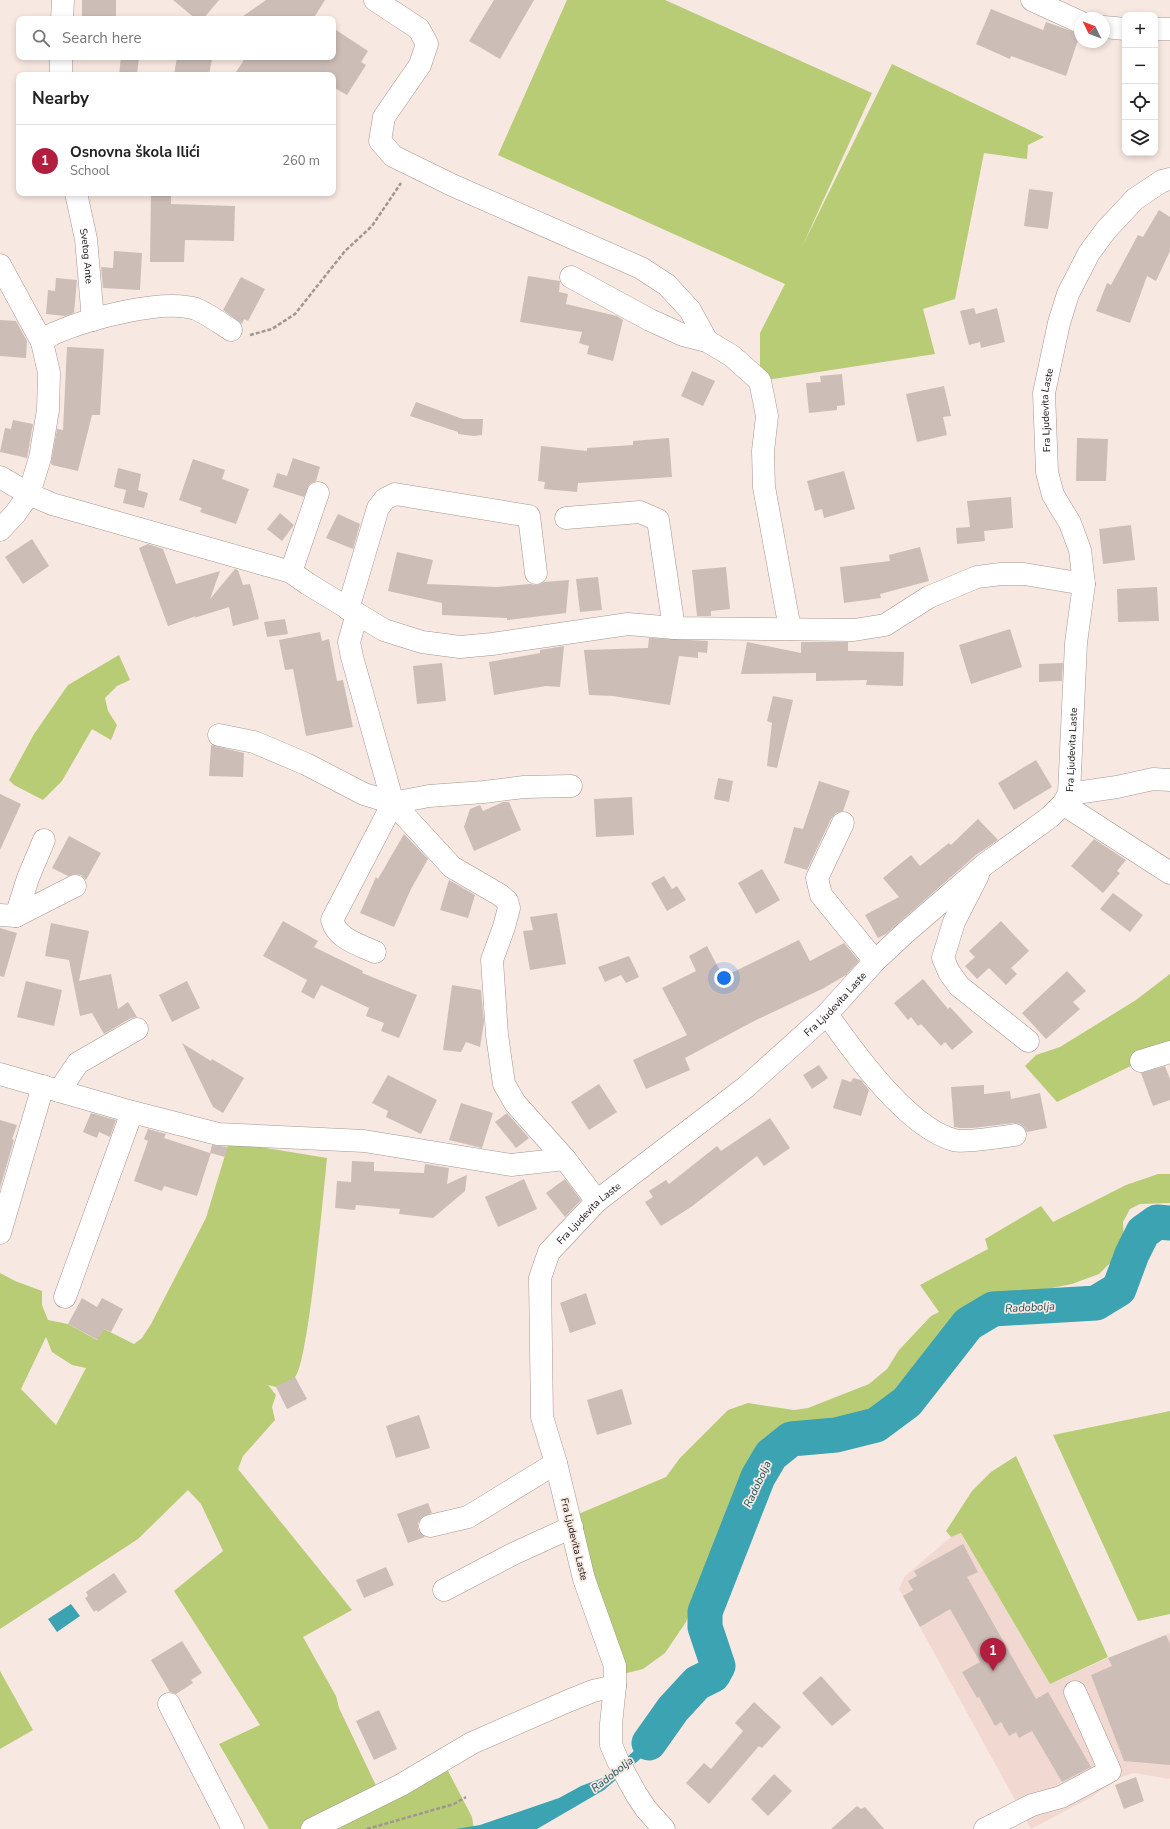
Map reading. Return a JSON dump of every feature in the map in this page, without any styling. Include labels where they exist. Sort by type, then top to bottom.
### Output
[{"type":"street","points":[[62,16],[63,0]]},
{"type":"street","points":[[375,0],[419,29],[427,44],[420,65],[384,117],[380,141],[394,156],[452,185],[641,268],[668,285],[690,310],[707,341]]},
{"type":"street","points":[[1032,0],[1074,19]]},
{"type":"street","points":[[1110,28],[1122,29]]},
{"type":"street","points":[[1158,29],[1170,29]]},
{"type":"street","points":[[61,60],[61,72]]},
{"type":"street","name":"Fra Ljudevita Laste","points":[[664,1829],[646,1809],[629,1782],[611,1745],[615,1666],[584,1579],[556,1463],[542,1417],[540,1278],[549,1252],[573,1224],[597,1201],[746,1087],[827,1014],[875,961],[984,865],[1050,817],[1066,799],[1076,643],[1084,584],[1080,550],[1070,523],[1053,495],[1048,472],[1044,393],[1059,323],[1066,301],[1089,253],[1106,230],[1135,199],[1162,182],[1170,179]]},
{"type":"street","name":"Svetog Ante","points":[[77,196],[86,239],[93,320]]},
{"type":"street","points":[[0,265],[42,342],[48,373],[48,410],[40,458],[29,494],[15,514],[0,530]]},
{"type":"street","points":[[571,277],[650,320],[683,335],[707,341],[732,356],[760,381],[767,416],[763,451],[764,487],[790,629]]},
{"type":"street","points":[[42,342],[54,333],[113,313],[147,308],[175,307],[196,309],[231,330]]},
{"type":"street","points":[[0,477],[29,494],[52,504],[291,572],[352,612],[384,630],[422,642],[460,647],[500,643],[628,624],[674,628],[854,630],[885,625],[929,597],[977,577],[1001,574],[1024,574],[1084,584]]},
{"type":"street","points":[[291,572],[318,493]]},
{"type":"street","points":[[536,573],[530,516],[395,494],[385,499],[378,508],[352,612],[349,642],[393,803],[452,867],[500,895],[507,901],[509,908],[504,928],[492,960],[497,1035],[504,1084],[515,1103],[565,1159],[597,1201]]},
{"type":"street","points":[[566,518],[640,512],[658,520],[674,628]]},
{"type":"street","points":[[219,736],[254,742],[306,764],[364,794],[393,803],[429,796],[484,792],[524,787],[571,786]]},
{"type":"street","points":[[1066,799],[1153,780],[1170,780]]},
{"type":"street","points":[[1066,799],[1170,873]]},
{"type":"street","points":[[374,952],[340,935],[334,928],[332,920],[393,803]]},
{"type":"street","points":[[843,824],[817,878],[821,896],[875,961]]},
{"type":"street","points":[[8,916],[28,878],[44,840]]},
{"type":"street","points":[[984,865],[954,922],[943,958],[949,972],[959,986],[1028,1041]]},
{"type":"street","points":[[8,916],[75,886]]},
{"type":"street","points":[[827,1014],[861,1061],[908,1112],[938,1135],[956,1141],[1015,1135]]},
{"type":"street","points":[[0,1233],[51,1089],[78,1063],[137,1030]]},
{"type":"street","points":[[1141,1061],[1170,1052]]},
{"type":"street","points":[[0,1074],[132,1112],[218,1134],[364,1141],[511,1165],[565,1159]]},
{"type":"street","points":[[65,1297],[132,1112]]},
{"type":"street","points":[[430,1526],[468,1517],[556,1463]]},
{"type":"street","points":[[444,1590],[515,1553],[572,1527]]},
{"type":"street","points":[[312,1829],[402,1785],[472,1743],[593,1691],[615,1686]]},
{"type":"street","points":[[985,1829],[1032,1805],[1061,1797],[1110,1771],[1075,1692]]},
{"type":"street","points":[[169,1704],[233,1829]]},
{"type":"path","points":[[231,330],[244,335],[252,335],[272,329],[295,314],[346,251],[372,226],[392,199],[411,165]]},
{"type":"path","points":[[366,1829],[454,1804],[466,1797]]},
{"type":"shaded area","points":[[961,1533],[1050,1684],[1108,1658],[1170,1633],[1170,1779],[1134,1773],[1122,1777],[1088,1799],[1031,1829],[899,1589],[905,1576],[951,1537]]},
{"type":"green space","points":[[567,0],[665,0],[872,93],[802,247],[892,64],[1044,137],[1028,145],[1027,159],[984,153],[955,299],[923,309],[935,354],[760,381],[760,333],[785,284],[498,155]]},
{"type":"green space","points":[[119,655],[130,680],[117,686],[105,698],[108,711],[117,725],[111,740],[92,729],[62,781],[43,800],[14,785],[9,780],[34,734],[68,685]]},
{"type":"green space","points":[[1170,974],[1170,1052],[1141,1061],[1057,1102],[1025,1066],[1036,1055],[1060,1047],[1136,1000]]},
{"type":"green space","points":[[229,1142],[327,1158],[310,1310],[300,1365],[295,1377],[291,1380],[276,1387],[268,1385],[276,1395],[272,1407],[275,1420],[243,1456],[238,1469],[352,1610],[303,1637],[336,1696],[339,1708],[382,1798],[446,1767],[472,1817],[474,1829],[269,1829],[219,1744],[260,1725],[174,1591],[223,1551],[201,1504],[188,1490],[138,1539],[0,1629],[0,1273],[15,1281],[42,1291],[42,1305],[48,1320],[68,1324],[97,1340],[104,1329],[134,1344],[142,1338],[151,1324],[206,1218]],"holes":[[[46,1337],[52,1352],[72,1365],[86,1368],[56,1425],[21,1389]]]},
{"type":"green space","points":[[1158,1174],[1170,1174],[1170,1203],[1140,1204],[1130,1209],[1123,1222],[1124,1239],[1117,1256],[1099,1274],[1072,1284],[981,1302],[952,1317],[900,1386],[870,1410],[829,1424],[797,1427],[756,1455],[726,1517],[686,1622],[665,1653],[643,1669],[615,1676],[569,1518],[666,1477],[680,1458],[728,1410],[748,1403],[794,1410],[808,1408],[869,1384],[887,1369],[899,1350],[931,1316],[939,1312],[920,1285],[988,1249],[985,1239],[1041,1206],[1053,1222],[1126,1185]]},
{"type":"green space","points":[[1170,1411],[1170,1614],[1138,1621],[1053,1435]]},
{"type":"green space","points":[[1016,1456],[1108,1657],[1050,1684],[961,1533],[951,1537],[946,1531],[972,1491],[991,1472]]},
{"type":"green space","points":[[0,1671],[33,1730],[0,1749]]},
{"type":"water","points":[[71,1604],[80,1616],[57,1632],[48,1619]]},
{"type":"water","points":[[670,1700],[684,1709],[672,1728],[639,1760],[604,1790],[537,1829],[456,1829],[480,1825],[559,1798],[581,1786],[605,1777],[646,1740],[648,1736],[645,1732]]},
{"type":"building","points":[[82,0],[116,0],[116,16],[82,16]]},
{"type":"building","points":[[173,0],[219,0],[206,16],[192,16]]},
{"type":"building","points":[[266,0],[325,0],[315,16],[243,16]]},
{"type":"building","points":[[494,0],[534,0],[500,59],[469,41]]},
{"type":"building","points":[[991,9],[1043,30],[1046,22],[1074,32],[1074,48],[1075,48],[1066,76],[1011,56],[1010,59],[976,44]]},
{"type":"building","points":[[336,30],[368,51],[361,62],[366,65],[347,95],[336,89],[336,72],[236,72],[244,60],[336,60]]},
{"type":"building","points":[[121,60],[139,60],[137,72],[119,72]]},
{"type":"building","points":[[176,60],[212,60],[210,72],[174,72]]},
{"type":"building","points":[[1029,189],[1053,192],[1048,229],[1024,226]]},
{"type":"building","points":[[151,196],[171,196],[171,204],[235,206],[234,241],[185,240],[184,262],[150,262]]},
{"type":"building","points":[[1159,210],[1170,217],[1170,251],[1156,281],[1147,276],[1130,323],[1096,311],[1107,283],[1111,285],[1138,235],[1143,237]]},
{"type":"building","points":[[114,251],[142,253],[140,290],[103,288],[101,267],[113,268]]},
{"type":"building","points":[[528,276],[560,281],[559,292],[568,294],[566,304],[617,316],[623,320],[613,361],[587,354],[589,346],[579,343],[582,332],[520,322]]},
{"type":"building","points":[[241,277],[265,289],[248,321],[244,319],[242,324],[223,310]]},
{"type":"building","points":[[56,278],[77,280],[74,313],[65,316],[46,314],[48,290],[55,291]]},
{"type":"building","points":[[974,308],[976,314],[997,308],[1005,342],[981,348],[980,342],[969,345],[960,311]]},
{"type":"building","points":[[0,320],[16,321],[27,341],[26,358],[0,356]]},
{"type":"building","points":[[67,347],[104,349],[100,415],[92,415],[78,471],[52,465],[51,463],[57,429],[63,430]]},
{"type":"building","points":[[692,371],[715,381],[703,406],[681,396]]},
{"type":"building","points":[[842,374],[845,405],[837,406],[837,410],[809,413],[806,383],[821,382],[820,376]]},
{"type":"building","points":[[944,386],[951,416],[943,417],[947,435],[917,442],[906,394]]},
{"type":"building","points":[[416,402],[463,419],[483,419],[482,435],[474,436],[458,434],[458,432],[410,416]]},
{"type":"building","points":[[13,420],[33,424],[27,458],[0,452],[5,428],[11,429]]},
{"type":"building","points":[[669,438],[672,477],[578,483],[577,492],[544,489],[545,482],[538,481],[541,446],[587,451],[587,448],[633,445],[633,441]]},
{"type":"building","points":[[1077,438],[1108,439],[1106,481],[1076,481]]},
{"type":"building","points":[[293,458],[320,467],[316,481],[310,484],[304,497],[273,487],[277,473],[287,476]]},
{"type":"building","points":[[193,459],[225,470],[222,479],[249,489],[236,524],[200,512],[202,508],[179,500]]},
{"type":"building","points":[[118,468],[141,474],[138,490],[148,493],[144,508],[123,503],[126,490],[114,487]]},
{"type":"building","points":[[844,471],[855,509],[824,518],[822,509],[815,511],[807,481]]},
{"type":"building","points":[[1011,497],[1013,528],[984,531],[985,541],[957,544],[956,528],[970,527],[967,501]]},
{"type":"building","points":[[280,513],[294,525],[282,541],[267,529]]},
{"type":"building","points":[[338,514],[360,524],[353,549],[326,538]]},
{"type":"building","points":[[1131,525],[1135,560],[1103,564],[1099,529]]},
{"type":"building","points":[[32,539],[49,566],[23,584],[5,557]]},
{"type":"building","points":[[148,544],[163,549],[176,584],[220,571],[210,599],[235,569],[238,570],[243,585],[250,584],[259,619],[233,626],[229,607],[194,618],[196,616],[168,626],[139,548]]},
{"type":"building","points":[[920,547],[929,581],[880,594],[881,598],[844,603],[840,567],[890,561],[889,555]]},
{"type":"building","points":[[397,552],[433,560],[427,584],[497,587],[530,584],[537,585],[544,582],[569,580],[566,613],[507,620],[507,618],[442,615],[442,603],[388,591]]},
{"type":"building","points":[[726,567],[730,609],[711,611],[711,616],[697,616],[692,570]]},
{"type":"building","points":[[598,577],[602,610],[580,612],[576,579]]},
{"type":"building","points":[[1157,587],[1159,621],[1118,622],[1117,589]]},
{"type":"building","points":[[285,619],[288,634],[267,637],[264,622]]},
{"type":"building","points":[[1010,629],[1022,667],[971,684],[959,645]]},
{"type":"building","points":[[320,632],[322,641],[329,639],[337,681],[343,680],[353,727],[306,736],[293,669],[285,670],[279,640]]},
{"type":"building","points":[[649,638],[708,641],[707,653],[698,652],[698,658],[679,656],[670,705],[613,696],[589,695],[584,650],[648,648]]},
{"type":"building","points":[[747,642],[801,653],[801,642],[848,642],[848,651],[904,652],[903,686],[866,685],[867,680],[816,681],[816,673],[741,674]]},
{"type":"building","points":[[564,646],[560,687],[546,686],[494,695],[489,662],[540,653],[540,650]]},
{"type":"building","points":[[442,663],[446,701],[417,704],[413,666]]},
{"type":"building","points":[[1063,663],[1062,681],[1039,682],[1039,664]]},
{"type":"building","points":[[773,696],[793,700],[777,768],[767,766],[772,723],[767,721]]},
{"type":"building","points":[[211,745],[244,753],[243,777],[209,776]]},
{"type":"building","points":[[1036,760],[1052,787],[1014,810],[998,783]]},
{"type":"building","points":[[718,778],[733,781],[729,802],[714,799]]},
{"type":"building","points":[[819,781],[850,791],[843,811],[836,813],[831,819],[807,870],[784,863],[794,827],[803,829]]},
{"type":"building","points":[[0,794],[21,804],[0,850]]},
{"type":"building","points":[[632,797],[634,835],[596,837],[594,799]]},
{"type":"building","points":[[503,802],[509,802],[521,830],[474,851],[464,827],[470,809],[480,805],[483,811]]},
{"type":"building","points":[[978,819],[998,840],[976,855],[886,934],[878,938],[865,915],[899,897],[883,878],[911,855],[920,866],[949,843],[951,845]]},
{"type":"building","points":[[404,834],[428,859],[411,889],[394,927],[360,913],[376,877],[378,879]]},
{"type":"building","points":[[69,836],[101,853],[86,880],[81,875],[75,874],[68,876],[52,868]]},
{"type":"building","points":[[1094,839],[1126,860],[1117,871],[1120,873],[1103,893],[1071,866]]},
{"type":"building","points":[[762,869],[780,900],[756,914],[738,883]]},
{"type":"building","points":[[664,876],[672,889],[677,886],[686,900],[667,911],[651,883]]},
{"type":"building","points":[[449,880],[475,895],[468,918],[440,910]]},
{"type":"building","points":[[1113,893],[1143,915],[1130,932],[1100,909]]},
{"type":"building","points":[[557,913],[566,964],[530,970],[523,931],[533,930],[530,917]]},
{"type":"building","points":[[283,921],[318,941],[314,947],[363,971],[362,973],[417,995],[399,1038],[381,1031],[384,1023],[366,1016],[369,1008],[321,985],[314,999],[301,992],[307,980],[263,956]]},
{"type":"building","points":[[1001,921],[1029,951],[1011,968],[1017,974],[1006,985],[989,968],[977,979],[965,966],[975,957],[969,951]]},
{"type":"building","points":[[51,923],[89,931],[79,981],[111,974],[118,1009],[128,1002],[137,1017],[131,1018],[104,1034],[92,1013],[80,1016],[69,960],[45,956]]},
{"type":"building","points":[[0,928],[17,933],[4,977],[0,976]]},
{"type":"building","points":[[799,940],[810,961],[844,943],[859,961],[846,975],[824,988],[754,1021],[685,1058],[690,1070],[646,1089],[633,1060],[687,1035],[662,988],[696,971],[689,956],[707,946],[723,977]]},
{"type":"building","points":[[629,956],[639,977],[626,983],[621,975],[605,982],[598,967]]},
{"type":"building","points":[[1067,971],[1086,991],[1073,1002],[1080,1009],[1046,1039],[1022,1013]]},
{"type":"building","points":[[923,979],[948,1009],[950,1007],[973,1032],[952,1050],[945,1042],[941,1046],[921,1024],[918,1026],[911,1017],[908,1020],[894,1003]]},
{"type":"building","points":[[26,981],[62,990],[54,1026],[17,1017]]},
{"type":"building","points":[[187,981],[200,1008],[172,1022],[159,995]]},
{"type":"building","points":[[452,985],[481,990],[484,1022],[480,1047],[466,1042],[461,1052],[443,1050]]},
{"type":"building","points":[[182,1043],[211,1061],[212,1059],[244,1078],[223,1113],[213,1107]]},
{"type":"building","points":[[819,1065],[828,1078],[812,1089],[803,1075]]},
{"type":"building","points":[[1165,1066],[1170,1079],[1170,1100],[1153,1106],[1141,1073]]},
{"type":"building","points":[[388,1075],[437,1100],[421,1134],[386,1117],[388,1111],[372,1103]]},
{"type":"building","points":[[853,1078],[861,1080],[869,1090],[861,1116],[833,1108],[842,1079],[851,1082]]},
{"type":"building","points":[[599,1084],[617,1112],[589,1130],[571,1102]]},
{"type":"building","points":[[984,1085],[984,1094],[1010,1091],[1011,1099],[1040,1093],[1047,1128],[1027,1132],[1020,1124],[1014,1123],[973,1128],[954,1127],[951,1087]]},
{"type":"building","points":[[461,1103],[493,1113],[482,1148],[449,1140]]},
{"type":"building","points":[[91,1113],[116,1120],[110,1137],[99,1132],[97,1138],[83,1132]]},
{"type":"building","points":[[507,1113],[529,1138],[516,1148],[495,1122]]},
{"type":"building","points":[[770,1118],[790,1148],[764,1166],[757,1156],[691,1207],[661,1226],[645,1202],[653,1197],[649,1191],[666,1180],[669,1184],[717,1146],[721,1151]]},
{"type":"building","points":[[0,1120],[17,1125],[0,1188]]},
{"type":"building","points":[[148,1129],[166,1134],[164,1138],[210,1153],[212,1145],[228,1147],[225,1157],[211,1153],[197,1196],[164,1186],[162,1191],[134,1181],[148,1141],[144,1139]]},
{"type":"building","points":[[352,1161],[374,1162],[374,1171],[424,1173],[425,1164],[449,1168],[447,1184],[467,1175],[465,1191],[433,1218],[399,1214],[400,1209],[356,1205],[355,1210],[335,1208],[337,1181],[351,1182]]},
{"type":"building","points":[[524,1179],[537,1209],[498,1227],[485,1197]]},
{"type":"building","points":[[565,1179],[581,1200],[565,1217],[546,1193]]},
{"type":"building","points":[[586,1293],[596,1324],[570,1333],[560,1303]]},
{"type":"building","points":[[82,1298],[97,1307],[102,1298],[123,1309],[111,1332],[104,1329],[98,1340],[68,1324]]},
{"type":"building","points":[[295,1377],[307,1399],[287,1409],[276,1387]]},
{"type":"building","points":[[622,1389],[632,1424],[597,1435],[587,1400]]},
{"type":"building","points":[[419,1415],[430,1448],[396,1458],[386,1426]]},
{"type":"building","points":[[428,1503],[432,1513],[422,1517],[418,1523],[418,1529],[425,1537],[408,1543],[397,1514]]},
{"type":"building","points":[[963,1544],[978,1572],[967,1577],[1036,1699],[1048,1692],[1091,1767],[1062,1782],[1032,1731],[1019,1738],[1016,1732],[1009,1736],[1001,1722],[995,1726],[979,1697],[977,1698],[962,1672],[980,1662],[950,1609],[920,1627],[903,1596],[913,1590],[908,1581],[917,1576],[914,1571]]},
{"type":"building","points":[[386,1567],[394,1585],[364,1598],[356,1580]]},
{"type":"building","points":[[114,1573],[127,1592],[98,1612],[96,1610],[94,1612],[85,1598],[88,1596],[86,1592]]},
{"type":"building","points":[[1166,1635],[1170,1644],[1170,1765],[1124,1761],[1091,1675],[1112,1666],[1108,1658]]},
{"type":"building","points":[[182,1641],[202,1673],[191,1680],[193,1683],[176,1694],[170,1692],[151,1660]]},
{"type":"building","points":[[821,1676],[851,1710],[832,1726],[802,1693]]},
{"type":"building","points":[[754,1702],[781,1727],[762,1748],[759,1746],[709,1804],[686,1783],[704,1763],[711,1769],[743,1731],[735,1723]]},
{"type":"building","points":[[379,1710],[397,1749],[374,1760],[356,1721]]},
{"type":"building","points":[[774,1774],[792,1791],[768,1816],[751,1799]]},
{"type":"building","points":[[1136,1777],[1144,1801],[1124,1809],[1115,1785]]},
{"type":"building","points":[[857,1806],[861,1809],[865,1807],[884,1829],[831,1829]]},
{"type":"waterway","name":"Radobolja","points":[[649,1743],[673,1709],[697,1683],[713,1675],[718,1666],[705,1627],[705,1612],[758,1477],[771,1455],[791,1439],[836,1435],[876,1425],[907,1402],[968,1324],[993,1309],[1096,1303],[1119,1289],[1132,1254],[1143,1232],[1157,1222],[1170,1223]]},
{"type":"place","name":"Osnovna škola Ilići","points":[[993,1671]]}]
